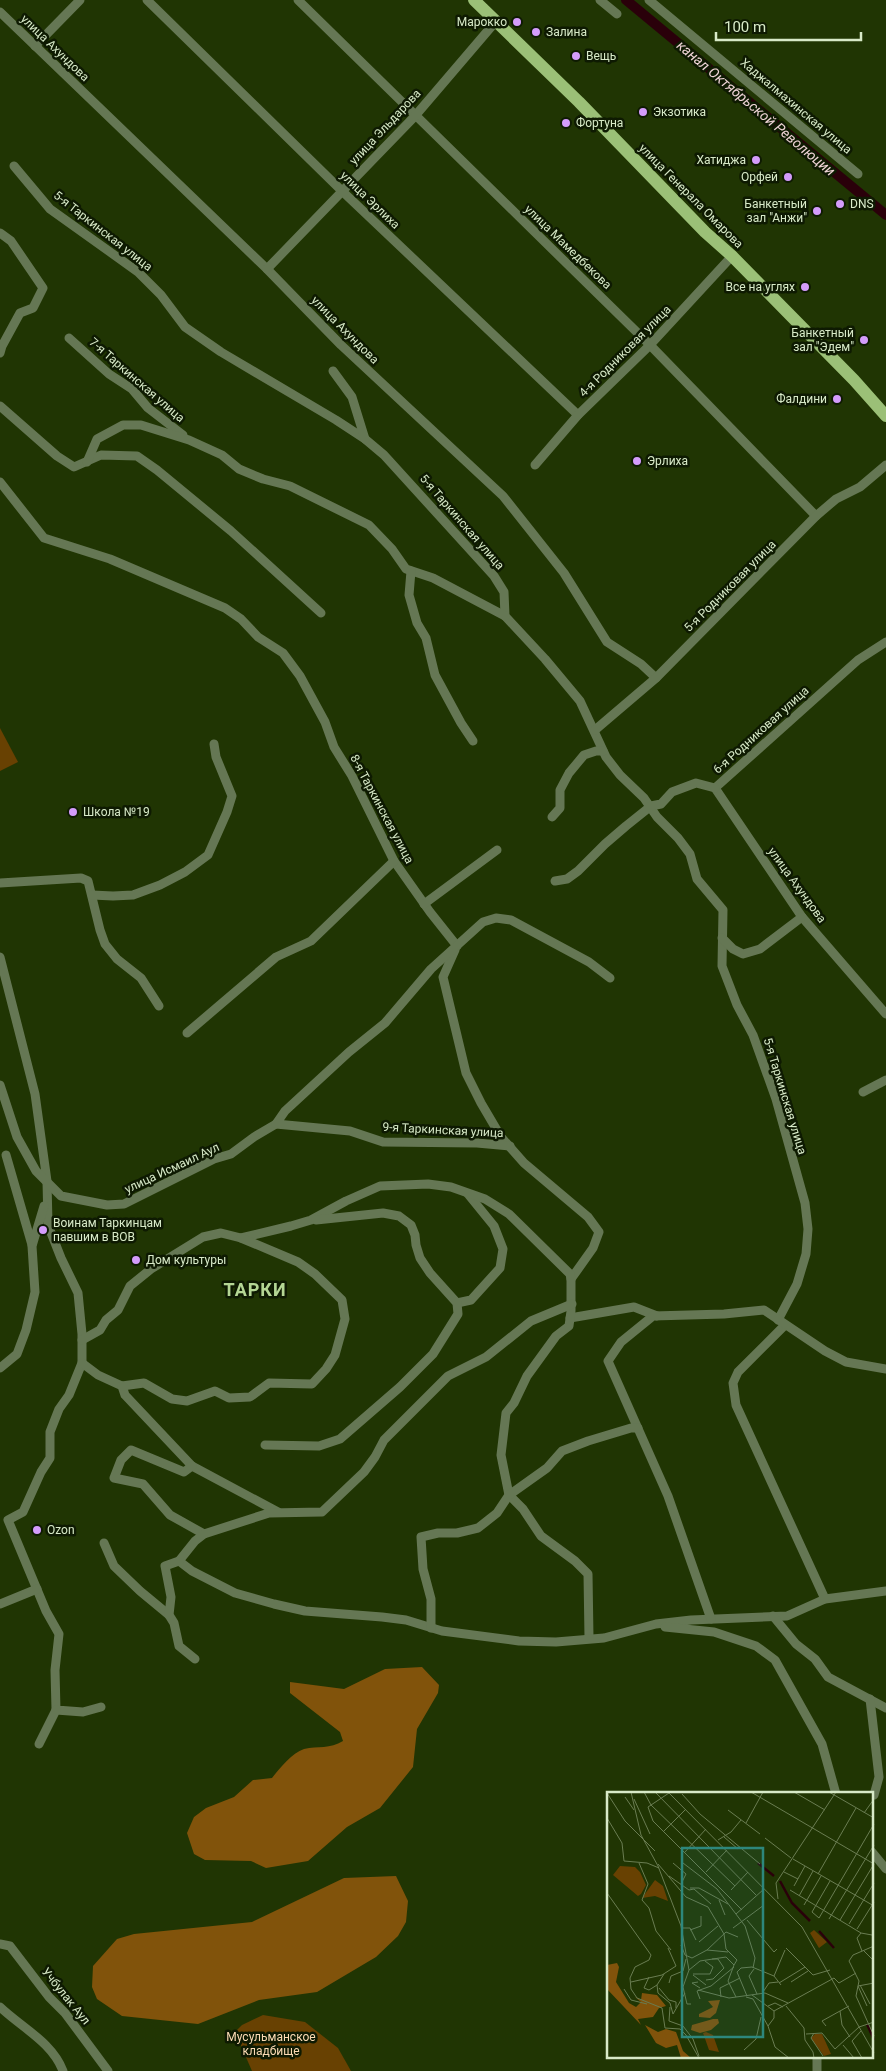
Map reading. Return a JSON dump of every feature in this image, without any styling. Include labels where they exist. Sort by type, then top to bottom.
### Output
[{"type":"main road","name":"улица Генерала Омарова","points":[[475,0],[886,411]]},
{"type":"street","points":[[35,46],[80,0]]},
{"type":"street","name":"улица Эрлиха","points":[[148,0],[342,191],[578,415]]},
{"type":"street","name":"улица Мамедбекова","points":[[298,0],[650,345],[816,516]]},
{"type":"street","points":[[600,0],[616,14]]},
{"type":"street","name":"Хаджалмахинская улица","points":[[649,0],[858,174]]},
{"type":"street","name":"улица Ахундова","points":[[0,12],[267,269],[341,344],[503,496],[564,574],[607,642],[641,664],[656,678]]},
{"type":"street","name":"улица Эльдарова","points":[[267,269],[415,116],[496,21]]},
{"type":"street","name":"5-я Таркинская улица","points":[[14,166],[50,209],[138,272],[161,295],[185,327],[221,352],[365,439],[384,455],[411,483],[494,576],[504,592],[506,616],[546,659],[580,701],[603,751],[620,775],[651,806],[657,817],[678,838],[690,854],[697,879],[723,910],[722,966],[737,1005],[753,1035],[776,1099],[804,1203],[808,1228],[806,1254],[782,1322],[738,1372],[733,1384],[736,1405],[825,1599]]},
{"type":"street","points":[[0,232],[11,241],[43,288],[33,308],[20,313],[0,353]]},
{"type":"street","name":"4-я Родниковая улица","points":[[535,465],[578,415],[650,345],[732,255]]},
{"type":"street","name":"7-я Таркинская улица","points":[[69,338],[109,374],[132,389],[148,408],[189,440]]},
{"type":"street","points":[[333,371],[352,397],[365,439]]},
{"type":"street","points":[[0,406],[56,456],[74,467],[101,455],[137,456],[157,470],[231,532],[321,613]]},
{"type":"street","name":"7-я Таркинская улица","points":[[87,462],[97,439],[123,425],[141,425],[189,440],[222,455],[239,469],[263,479],[290,486],[369,525],[392,549],[406,570],[432,578],[506,616]]},
{"type":"street","name":"5-я Родниковая улица","points":[[594,730],[656,678],[816,516],[836,500],[860,487],[886,465]]},
{"type":"street","name":"8-я Таркинская улица","points":[[0,482],[44,538],[110,559],[225,608],[241,619],[258,637],[283,653],[300,676],[325,722],[334,747],[352,776],[394,861],[424,904],[457,946]]},
{"type":"street","points":[[411,571],[410,595],[417,623],[426,638],[435,675],[460,723],[473,741]]},
{"type":"street","name":"6-я Родниковая улица","points":[[555,881],[567,879],[578,871],[605,844],[651,806],[661,804],[672,792],[696,783],[715,788],[858,660],[886,642]]},
{"type":"street","points":[[92,895],[133,895],[160,885],[185,872],[208,855],[232,796],[216,757],[214,744]]},
{"type":"street","points":[[552,817],[560,808],[560,790],[569,773],[584,755],[603,751]]},
{"type":"street","name":"улица Ахундова","points":[[715,788],[802,917],[886,1014]]},
{"type":"street","points":[[424,904],[496,850]]},
{"type":"street","points":[[187,1033],[276,957],[310,941],[394,861]]},
{"type":"street","points":[[0,883],[81,878],[88,881],[105,944],[118,959],[141,978],[159,1006]]},
{"type":"street","points":[[722,938],[733,949],[744,954],[760,949],[802,917]]},
{"type":"street","points":[[276,1124],[285,1111],[348,1052],[385,1023],[431,969],[484,922],[496,918],[511,920],[589,962],[610,978]]},
{"type":"street","points":[[457,946],[443,977],[466,1073],[496,1129],[510,1146],[524,1162],[588,1217],[599,1232],[593,1248],[572,1279]]},
{"type":"street","points":[[0,957],[35,1094],[47,1180],[48,1225],[78,1293],[82,1340],[82,1363],[69,1395],[59,1409],[50,1432],[50,1458],[41,1472],[23,1512],[8,1520],[46,1611],[59,1634],[56,1670],[56,1710],[39,1744]]},
{"type":"street","points":[[862,1092],[886,1080]]},
{"type":"street","name":"улица Исмаил Аул","points":[[0,1085],[16,1136],[36,1171],[61,1196],[106,1205],[124,1204],[214,1159],[231,1154],[276,1124]]},
{"type":"street","name":"9-я Таркинская улица","points":[[276,1124],[350,1131],[383,1142],[510,1146]]},
{"type":"street","points":[[0,1368],[17,1354],[26,1330],[35,1292],[32,1246],[6,1155]]},
{"type":"street","points":[[311,1220],[346,1201],[380,1186],[428,1184],[451,1187],[486,1199],[509,1214],[570,1274],[572,1279],[572,1304],[569,1326],[556,1336],[527,1376],[514,1402],[506,1413],[501,1455],[509,1495],[523,1509],[541,1536],[575,1561],[588,1574],[589,1638]]},
{"type":"street","points":[[457,1303],[471,1300],[500,1268],[503,1249],[494,1226],[468,1194]]},
{"type":"street","points":[[32,1246],[47,1198]]},
{"type":"street","points":[[241,1238],[311,1220],[383,1213],[398,1216],[410,1225],[415,1235],[420,1258],[435,1279],[457,1303],[458,1314],[432,1354],[400,1387],[340,1439],[319,1446],[265,1445]]},
{"type":"street","points":[[82,1340],[100,1330],[106,1320],[118,1310],[130,1286],[151,1269],[204,1237],[221,1233],[241,1238],[298,1262],[315,1274],[342,1300],[345,1319],[335,1355],[326,1369],[312,1384],[269,1384],[250,1397],[229,1398],[215,1390],[188,1401],[172,1400],[144,1383],[122,1386],[98,1375],[82,1363]]},
{"type":"street","points":[[169,1614],[171,1597],[165,1566],[178,1561],[195,1541],[204,1534],[269,1513],[322,1512],[364,1472],[384,1440],[448,1376],[486,1357],[531,1321],[572,1304]]},
{"type":"street","points":[[570,1318],[634,1307],[658,1316]]},
{"type":"street","points":[[711,1619],[668,1496],[608,1361],[621,1342],[653,1316],[724,1314],[764,1310],[846,1362],[886,1369]]},
{"type":"street","points":[[122,1386],[125,1395],[192,1466],[281,1513]]},
{"type":"street","points":[[431,1628],[431,1599],[424,1569],[421,1537],[438,1533],[457,1533],[478,1528],[498,1513],[509,1495],[547,1468],[562,1451],[588,1440],[631,1428],[638,1428]]},
{"type":"street","points":[[192,1466],[184,1472],[131,1450],[121,1460],[114,1478],[144,1484],[170,1515],[204,1534]]},
{"type":"street","points":[[104,1543],[114,1566],[140,1591],[169,1614],[174,1623],[179,1646],[195,1659]]},
{"type":"street","points":[[178,1561],[192,1571],[235,1593],[274,1604],[305,1611],[406,1620],[431,1628],[519,1641],[556,1642],[604,1638],[656,1624],[711,1619],[787,1616],[825,1599],[885,1590]]},
{"type":"street","points":[[0,1604],[37,1589]]},
{"type":"street","points":[[773,1616],[796,1644],[815,1659],[828,1677],[886,1708]]},
{"type":"street","points":[[656,1624],[666,1627],[714,1632],[756,1646],[775,1660],[822,1744],[835,1792]]},
{"type":"street","points":[[870,1699],[879,1777],[874,1795]]},
{"type":"street","points":[[56,1710],[83,1712],[101,1706]]},
{"type":"street","points":[[874,1854],[886,1869]]},
{"type":"street","name":"Учбулак Аул","points":[[0,1944],[10,1946],[49,1997],[65,2013],[108,2071]]},
{"type":"street","points":[[0,2008],[16,2023],[49,2047],[57,2057],[63,2071]]},
{"type":"street","points":[[817,2058],[817,2071]]},
{"type":"green space","points":[[0,728],[18,762],[0,771]]},
{"type":"green space","name":"Мусульманское кладбище","points":[[263,2015],[305,2022],[338,2048],[351,2071],[252,2071],[235,2032],[242,2025]]},
{"type":"shaded area","points":[[422,1667],[439,1685],[438,1693],[417,1729],[413,1767],[380,1808],[347,1827],[308,1861],[266,1868],[251,1861],[205,1860],[194,1854],[187,1833],[194,1817],[206,1808],[234,1797],[253,1780],[272,1778],[286,1761],[300,1751],[333,1745],[343,1741],[340,1732],[290,1693],[290,1682],[344,1689],[385,1669]]},
{"type":"shaded area","points":[[396,1876],[408,1901],[406,1922],[398,1936],[376,1957],[317,1992],[259,2000],[198,2024],[122,2016],[97,1999],[92,1987],[93,1966],[117,1939],[134,1934],[252,1922],[344,1878]]},
{"type":"waterway","name":"канал Октябрьской Революции","points":[[626,0],[886,215]]},
{"type":"place","name":"Марокко","points":[[517,22]]},
{"type":"place","name":"Залина","points":[[536,32]]},
{"type":"place","name":"Вещь","points":[[576,56]]},
{"type":"place","name":"Экзотика","points":[[643,112]]},
{"type":"place","name":"Фортуна","points":[[566,123]]},
{"type":"place","name":"Хатиджа","points":[[756,160]]},
{"type":"place","name":"Орфей","points":[[788,177]]},
{"type":"place","name":"DNS","points":[[840,204]]},
{"type":"place","name":"Банкетный зал \"Анжи\"","points":[[817,211]]},
{"type":"place","name":"Все на углях","points":[[805,287]]},
{"type":"place","name":"Банкетный зал \"Эдем\"","points":[[864,340]]},
{"type":"place","name":"Фалдини","points":[[837,399]]},
{"type":"place","name":"Эрлиха","points":[[637,461]]},
{"type":"place","name":"Школа №19","points":[[73,812]]},
{"type":"place","name":"Воинам Таркинцам павшим в ВОВ","points":[[43,1230]]},
{"type":"place","name":"Дом культуры","points":[[136,1260]]},
{"type":"place","name":"Ozon","points":[[37,1530]]},
{"type":"district","name":"ТАРКИ","points":[[255,1290]]}]
